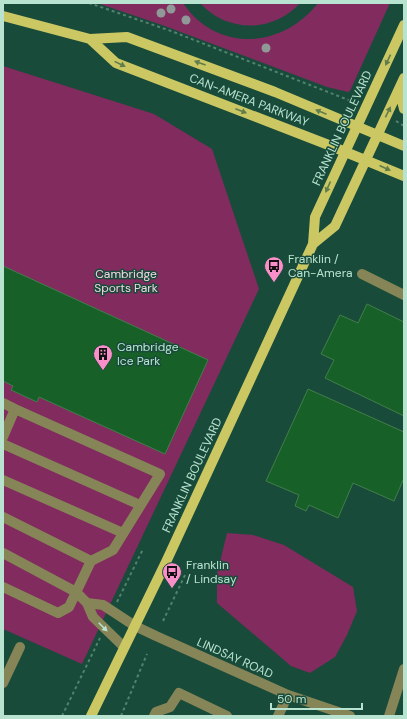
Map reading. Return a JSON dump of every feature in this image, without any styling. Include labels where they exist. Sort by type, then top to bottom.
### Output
[{"type":"main road","name":"CAN-AMERA PARKWAY","points":[[3,16],[90,39],[127,37],[213,68],[404,146]]},
{"type":"main road","name":"FRANKLIN BOULEVARD","points":[[91,716],[135,626],[313,244],[315,217],[404,25]]},
{"type":"main road","name":"CAN-AMERA PARKWAY","points":[[90,39],[116,63],[404,176]]},
{"type":"main road","name":"FRANKLIN BOULEVARD","points":[[313,244],[336,226],[404,78]]},
{"type":"main road","points":[[399,89],[404,109]]},
{"type":"street","points":[[362,274],[404,295]]},
{"type":"street","points":[[3,403],[160,474],[113,550],[90,561],[69,607],[58,613],[3,587]]},
{"type":"street","points":[[3,437],[15,409]]},
{"type":"street","points":[[3,444],[140,505]]},
{"type":"street","points":[[3,480],[123,532]]},
{"type":"street","points":[[3,517],[90,561]]},
{"type":"street","points":[[3,553],[76,592],[87,603],[93,617],[124,647]]},
{"type":"street","name":"LINDSAY ROAD","points":[[87,603],[103,605],[135,626],[288,695],[350,716]]},
{"type":"street","points":[[3,683],[20,647]]},
{"type":"street","points":[[388,716],[404,669]]},
{"type":"street","points":[[154,716],[156,712],[170,707],[179,692],[227,716]]},
{"type":"street","points":[[278,716],[288,695]]},
{"type":"path","points":[[89,3],[171,30],[351,101]]},
{"type":"path","points":[[394,120],[404,126]]},
{"type":"path","points":[[163,621],[186,573]]},
{"type":"path","points":[[121,716],[147,654]]},
{"type":"green space","points":[[97,3],[183,3],[197,19],[213,31],[231,37],[250,39],[268,36],[286,29],[303,18],[318,3],[390,3],[350,91],[348,92],[327,87],[162,25]]},
{"type":"green space","points":[[200,3],[300,3],[289,13],[277,20],[250,26],[223,20],[211,13]]},
{"type":"green space","name":"Cambridge Sports Park","points":[[3,66],[154,114],[212,149],[259,289],[82,664],[3,629]]},
{"type":"green space","points":[[227,533],[253,535],[284,545],[353,587],[357,611],[347,635],[335,657],[310,673],[291,666],[217,603],[217,574]]},
{"type":"building","name":"Cambridge Ice Park","points":[[3,266],[208,360],[165,454],[39,397],[37,402],[11,390],[13,386],[3,381]]},
{"type":"building","points":[[367,304],[404,322],[404,416],[325,378],[334,360],[321,354],[340,315],[358,323]]},
{"type":"building","points":[[308,389],[404,432],[404,478],[394,501],[353,483],[338,518],[309,505],[306,511],[295,506],[299,495],[266,481]]},
{"type":"place","name":"Franklin / Can-Amera","points":[[274,283]]},
{"type":"place","name":"Cambridge Ice Park","points":[[103,371]]},
{"type":"place","name":"Franklin / Lindsay","points":[[172,589]]}]
